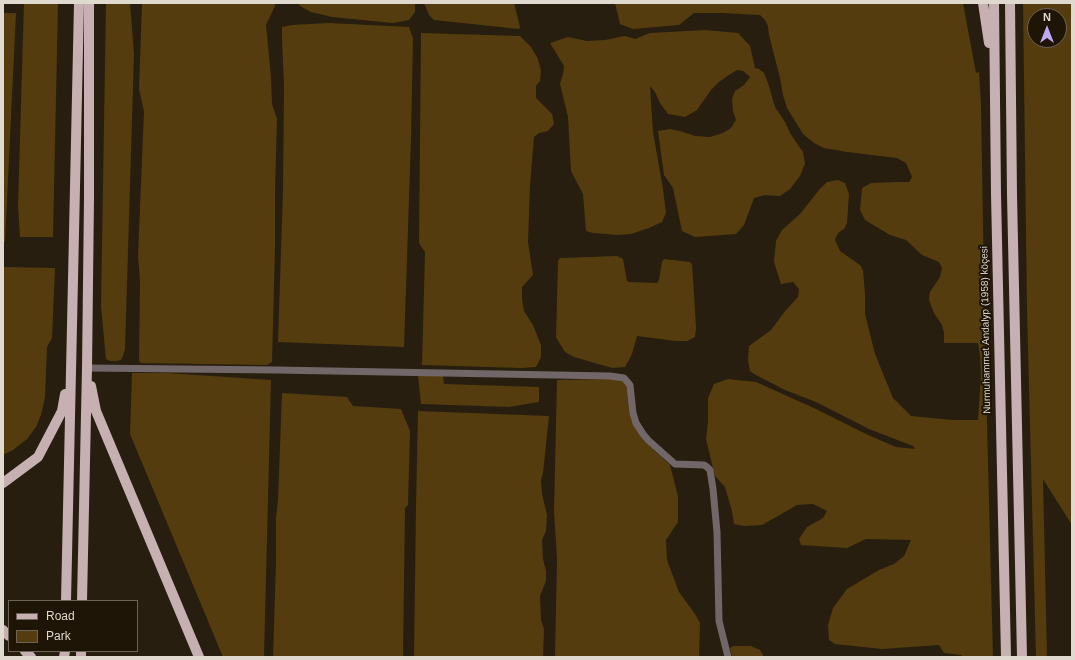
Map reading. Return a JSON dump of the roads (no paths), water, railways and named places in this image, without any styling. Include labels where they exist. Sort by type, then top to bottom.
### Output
[{"type":"main road","points":[[66,600],[79,3]]},
{"type":"main road","points":[[82,600],[87,368],[89,3]]},
{"type":"main road","points":[[983,3],[994,78]]},
{"type":"main road","name":"Nurmuhammet Andalyp (1958) köçesi","points":[[994,3],[996,202],[1006,657]]},
{"type":"main road","points":[[1010,3],[1012,211],[1022,657]]},
{"type":"main road","points":[[3,483],[38,457],[62,411],[71,365]]},
{"type":"main road","points":[[87,368],[96,411],[198,657]]},
{"type":"street","points":[[87,368],[610,376],[624,378],[630,385],[633,413],[636,423],[648,440],[675,464],[704,464],[710,470],[717,532],[718,621],[728,657]]}]
